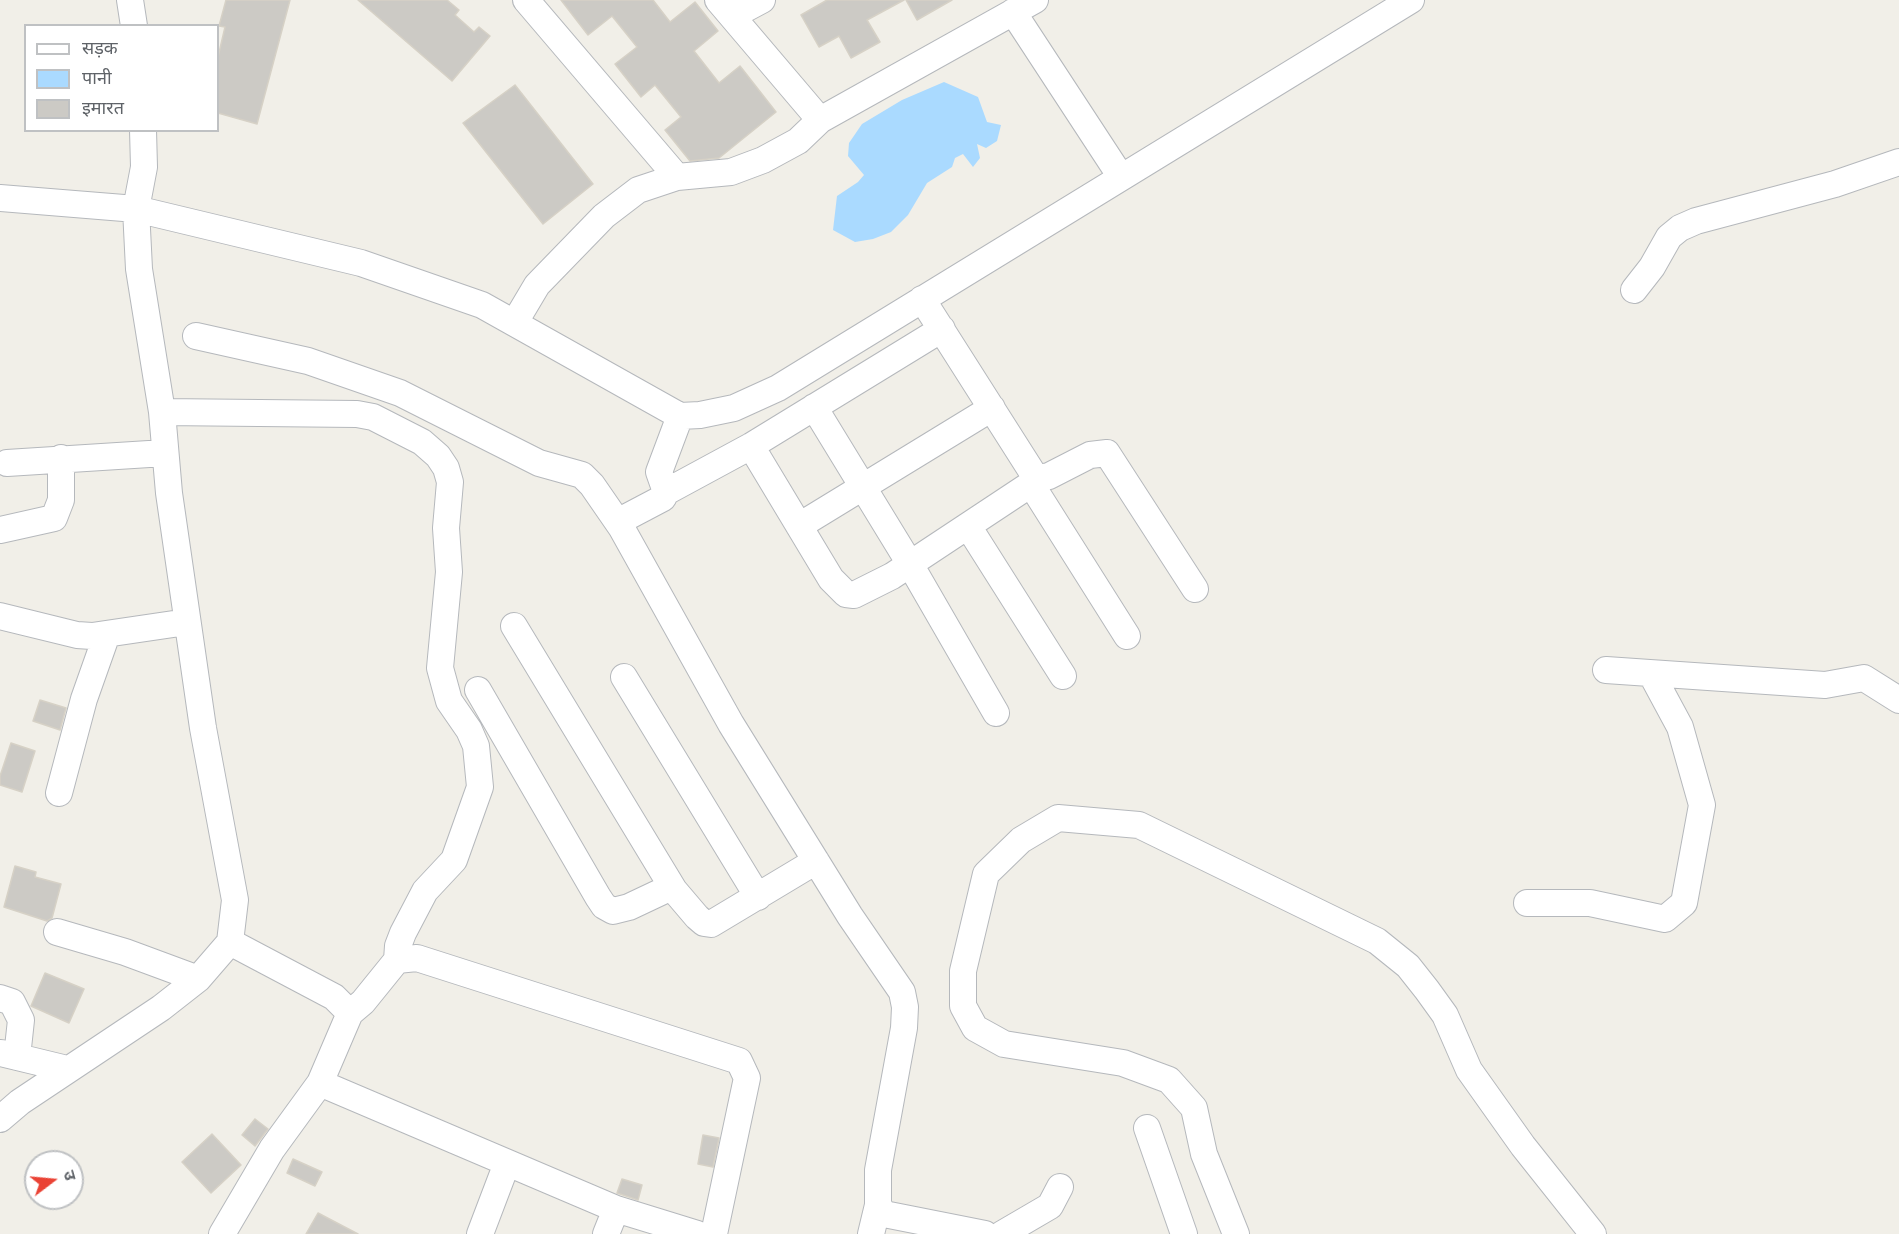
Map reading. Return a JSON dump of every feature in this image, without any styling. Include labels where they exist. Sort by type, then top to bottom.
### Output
[{"type":"street","points":[[130,0],[134,24]]},
{"type":"street","points":[[526,0],[676,177]]},
{"type":"street","points":[[762,0],[725,8],[820,120]]},
{"type":"street","points":[[515,322],[537,285],[603,216],[638,190],[676,177],[731,172],[763,160],[798,141],[820,120],[1035,0]]},
{"type":"street","points":[[0,198],[136,209],[361,262],[482,305],[680,416],[700,416],[752,401],[778,388],[1411,0]]},
{"type":"street","points":[[1013,12],[1121,177]]},
{"type":"street","points":[[0,1119],[10,1099],[67,1070],[161,1008],[198,979],[230,942],[235,900],[203,728],[165,453],[162,412],[139,269],[136,209],[144,167],[143,132]]},
{"type":"street","points":[[1634,290],[1652,267],[1668,237],[1680,228],[1696,221],[1835,184],[1899,162]]},
{"type":"street","points":[[922,299],[1034,475],[1057,520],[1127,636]]},
{"type":"street","points":[[621,526],[625,518],[663,498],[666,492],[751,446],[942,329]]},
{"type":"street","points":[[196,336],[308,361],[400,393],[534,460],[582,476],[592,486],[621,526],[731,724],[874,953],[896,981],[905,1007],[878,1170],[878,1204],[870,1234]]},
{"type":"street","points":[[814,407],[910,564],[996,712]]},
{"type":"street","points":[[799,526],[992,408]]},
{"type":"street","points":[[162,412],[357,414],[373,417],[422,442],[438,456],[446,468],[450,482],[446,528],[449,572],[440,668],[449,701],[469,730],[476,746],[480,787],[454,860],[425,891],[403,933],[398,946],[397,960],[363,1002],[350,1013],[320,1083],[272,1149],[222,1234]]},
{"type":"street","points":[[666,492],[659,472],[680,416]]},
{"type":"street","points":[[751,446],[831,579],[846,594],[854,595],[867,590],[1036,481],[1090,455],[1107,453],[1195,589]]},
{"type":"street","points":[[7,463],[165,453]]},
{"type":"street","points":[[0,530],[54,518],[61,500],[61,458]]},
{"type":"street","points":[[968,526],[1063,676]]},
{"type":"street","points":[[0,616],[77,635],[107,634],[188,622]]},
{"type":"street","points":[[514,626],[674,890],[704,923],[722,919],[816,861]]},
{"type":"street","points":[[59,793],[84,699],[107,634]]},
{"type":"street","points":[[1606,670],[1652,675],[1825,685],[1864,678],[1899,700]]},
{"type":"street","points":[[1527,903],[1590,903],[1665,920],[1684,903],[1702,805],[1680,727],[1652,675]]},
{"type":"street","points":[[624,676],[758,897]]},
{"type":"street","points":[[478,690],[536,795],[604,906],[613,911],[621,910],[665,890],[674,890]]},
{"type":"street","points":[[1236,1234],[1204,1154],[1194,1108],[1169,1080],[1123,1063],[1004,1044],[975,1028],[963,1006],[963,971],[986,874],[1021,840],[1058,818],[1139,825],[1384,947],[1408,966],[1427,990],[1445,1015],[1469,1070],[1523,1146],[1593,1234]]},
{"type":"street","points":[[57,932],[198,979]]},
{"type":"street","points":[[230,942],[334,997],[350,1013]]},
{"type":"street","points":[[397,960],[417,958],[739,1061],[747,1078],[714,1234]]},
{"type":"street","points":[[0,998],[12,1002],[21,1020],[8,1055],[67,1070]]},
{"type":"street","points":[[320,1083],[616,1209],[697,1234]]},
{"type":"street","points":[[1147,1128],[1184,1234]]},
{"type":"street","points":[[480,1234],[507,1163]]},
{"type":"street","points":[[1002,1234],[1050,1206],[1060,1187]]},
{"type":"street","points":[[878,1204],[884,1214],[985,1234]]},
{"type":"street","points":[[606,1234],[616,1209]]},
{"type":"water","points":[[944,82],[978,97],[987,122],[1001,125],[997,141],[986,148],[977,144],[980,158],[973,167],[963,154],[955,158],[952,167],[927,183],[908,215],[891,232],[873,239],[855,242],[833,230],[837,196],[858,182],[864,175],[848,156],[849,143],[862,124],[902,100]]},
{"type":"building","points":[[226,0],[290,0],[257,124],[219,113],[219,53],[225,27],[219,26]]},
{"type":"building","points":[[358,0],[447,0],[459,10],[455,15],[474,32],[479,27],[490,36],[452,81]]},
{"type":"building","points":[[561,0],[653,0],[670,22],[695,2],[718,31],[694,51],[719,83],[740,66],[776,112],[719,158],[690,161],[665,130],[681,117],[655,85],[641,97],[615,64],[637,47],[612,16],[588,35]]},
{"type":"building","points":[[827,0],[904,0],[867,20],[880,42],[851,58],[839,36],[819,47],[801,15]]},
{"type":"building","points":[[906,0],[952,0],[917,20]]},
{"type":"building","points":[[515,85],[593,184],[543,224],[463,123]]},
{"type":"building","points":[[40,700],[66,708],[60,730],[33,721]]},
{"type":"building","points":[[11,743],[35,751],[22,792],[0,785],[0,776]]},
{"type":"building","points":[[15,866],[36,872],[35,877],[61,884],[52,918],[47,921],[4,907]]},
{"type":"building","points":[[45,973],[84,989],[69,1023],[31,1006]]},
{"type":"building","points":[[255,1119],[268,1129],[255,1146],[242,1135]]},
{"type":"building","points":[[212,1134],[241,1165],[211,1193],[182,1162]]},
{"type":"building","points":[[703,1135],[719,1138],[713,1167],[698,1164]]},
{"type":"building","points":[[293,1159],[322,1172],[315,1186],[287,1173]]},
{"type":"building","points":[[622,1179],[642,1185],[638,1200],[617,1193]]},
{"type":"building","points":[[318,1213],[358,1234],[306,1234]]}]
